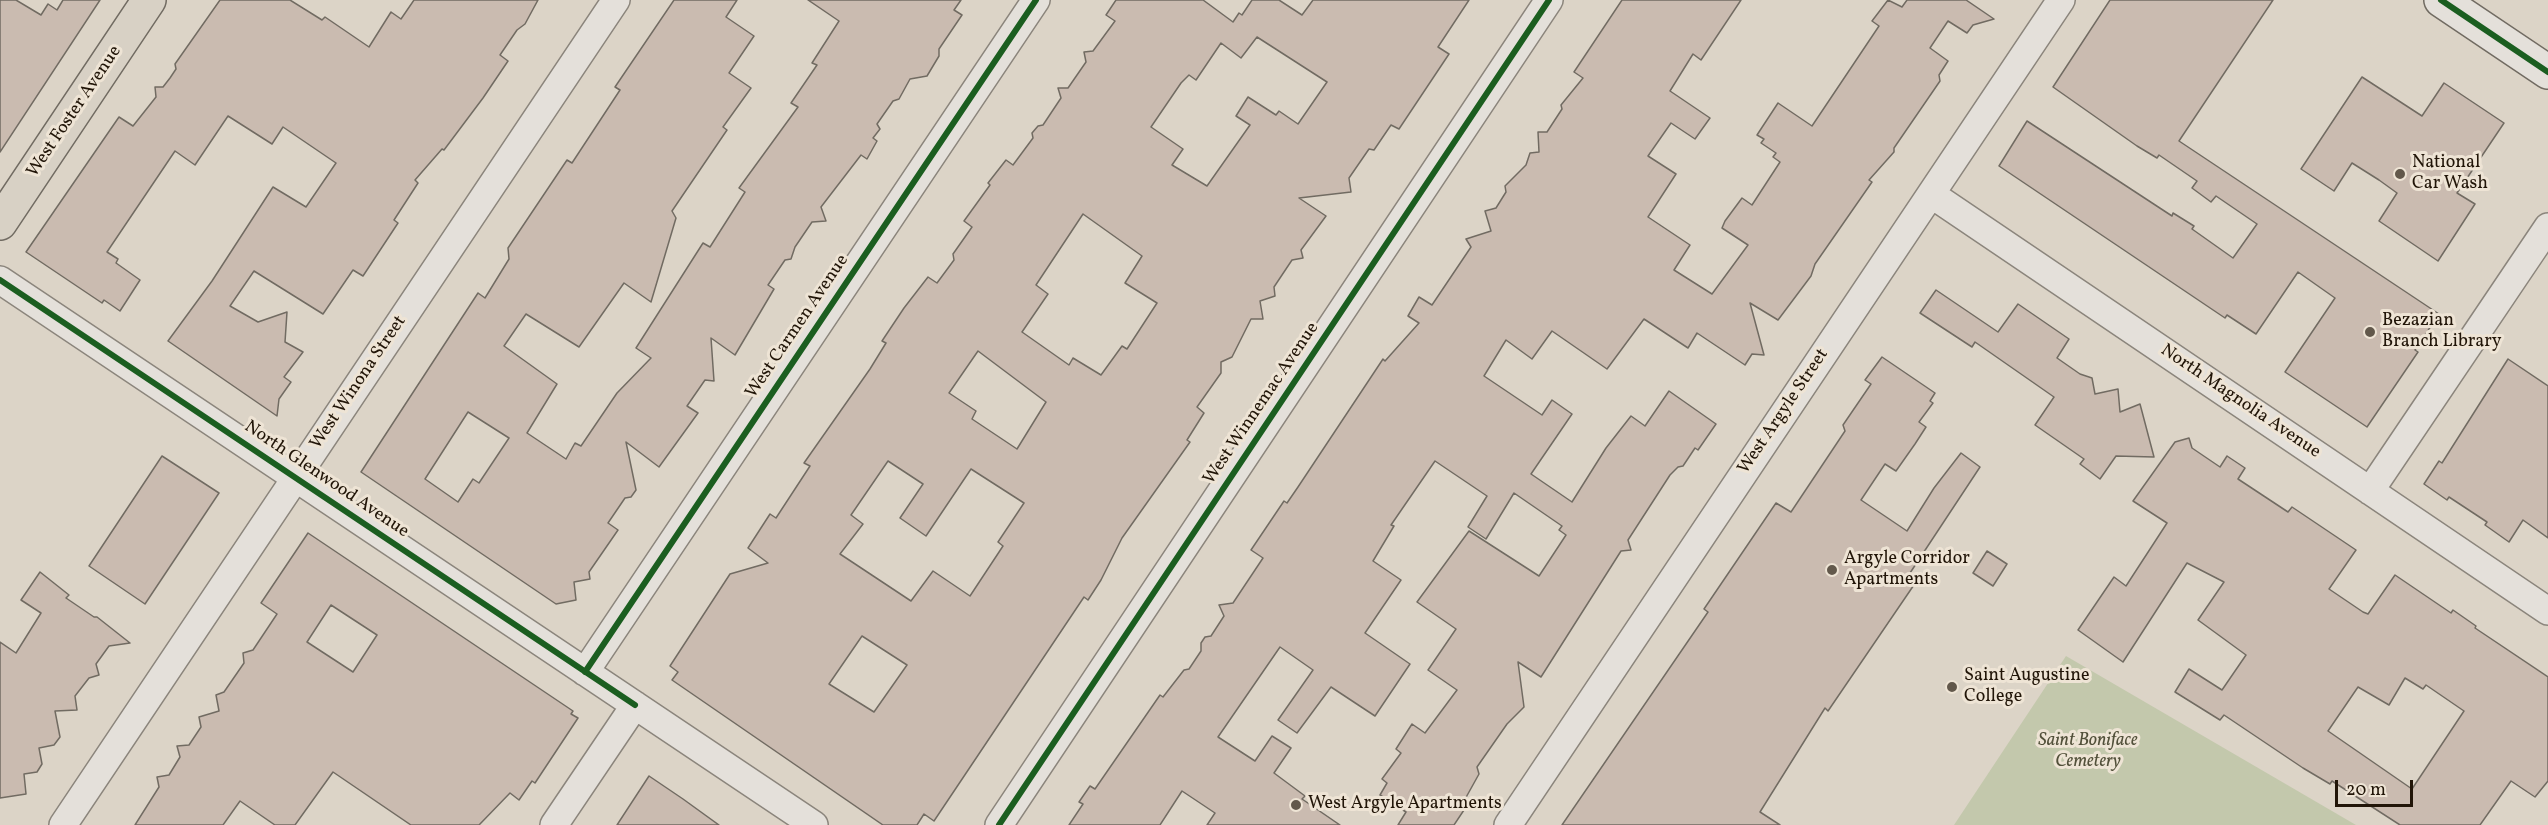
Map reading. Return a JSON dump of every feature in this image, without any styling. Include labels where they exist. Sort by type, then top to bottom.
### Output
[{"type":"main road","name":"West Foster Avenue","points":[[0,223],[149,0]]},
{"type":"main road","points":[[2441,0],[2548,72]]},
{"type":"street","name":"West Winona Street","points":[[63,825],[615,0]]},
{"type":"street","name":"West Carmen Avenue","points":[[585,672],[1036,0]]},
{"type":"street","name":"West Winnemac Avenue","points":[[999,825],[1549,0]]},
{"type":"street","name":"West Argyle Street","points":[[1508,825],[2061,0]]},
{"type":"street","name":"North Magnolia Avenue","points":[[1932,194],[2548,610]]},
{"type":"street","points":[[2370,490],[2548,227]]},
{"type":"street","name":"North Glenwood Avenue","points":[[0,280],[814,825]]},
{"type":"street","points":[[554,825],[634,705]]},
{"type":"green space","name":"Saint Boniface Cemetery","points":[[2066,656],[2356,825],[1954,825]]},
{"type":"building","points":[[0,0],[16,0],[41,15],[48,4],[57,10],[63,0],[100,0],[0,152]]},
{"type":"building","points":[[220,0],[290,0],[322,20],[325,17],[369,47],[391,12],[401,19],[414,0],[538,0],[525,24],[517,30],[500,55],[508,61],[483,98],[444,150],[442,149],[415,180],[418,183],[394,220],[398,223],[363,276],[353,270],[323,314],[254,271],[230,306],[258,322],[287,312],[285,342],[303,352],[284,377],[291,382],[279,399],[277,416],[168,341],[212,281],[273,187],[306,207],[336,163],[283,127],[272,144],[228,116],[195,165],[175,151],[107,252],[118,259],[116,263],[140,280],[120,311],[104,300],[102,303],[26,252],[119,117],[133,126],[156,97],[155,87],[163,87],[170,78],[176,69],[175,64]]},
{"type":"building","points":[[674,0],[737,0],[726,17],[754,36],[729,73],[751,88],[723,127],[727,130],[672,211],[676,218],[651,302],[624,283],[579,347],[526,314],[504,346],[557,384],[527,433],[566,459],[575,443],[581,446],[617,393],[651,358],[636,348],[703,243],[710,247],[745,192],[739,188],[798,107],[791,103],[817,65],[812,63],[839,21],[808,0],[961,0],[954,10],[962,15],[939,49],[939,56],[927,76],[910,79],[899,99],[893,101],[877,124],[880,129],[873,138],[877,141],[867,159],[861,155],[821,207],[826,221],[812,222],[795,247],[791,259],[785,260],[768,285],[774,289],[735,355],[711,338],[714,381],[705,380],[687,406],[698,413],[659,467],[626,442],[636,490],[631,497],[625,498],[608,523],[618,530],[589,572],[590,579],[574,582],[576,600],[556,604],[361,472],[478,293],[485,298],[509,259],[508,248],[567,160],[572,163],[620,90],[615,87]],"holes":[[[468,412],[509,438],[479,483],[473,479],[458,502],[425,479]]]},
{"type":"building","points":[[1116,0],[1203,0],[1233,22],[1239,13],[1242,15],[1252,0],[1279,0],[1302,15],[1313,0],[1469,0],[1438,47],[1449,54],[1399,129],[1391,125],[1374,150],[1369,149],[1349,178],[1351,192],[1299,198],[1326,216],[1301,250],[1303,258],[1292,260],[1274,287],[1275,296],[1260,301],[1263,319],[1251,319],[1232,357],[1221,362],[1221,373],[1197,407],[1204,413],[1187,440],[1190,442],[1122,538],[1088,600],[1084,597],[934,821],[924,814],[917,825],[883,825],[672,680],[678,672],[670,666],[730,574],[768,563],[748,548],[770,514],[776,518],[810,466],[804,463],[870,369],[886,343],[882,341],[904,308],[928,277],[937,283],[954,260],[953,254],[972,227],[964,221],[990,185],[988,183],[1006,160],[1013,165],[1033,138],[1032,133],[1038,126],[1043,125],[1061,98],[1058,88],[1068,88],[1086,62],[1084,52],[1093,51],[1115,21],[1106,15]],"holes":[[[1257,37],[1327,82],[1298,124],[1279,111],[1276,115],[1248,97],[1236,116],[1250,125],[1207,186],[1172,165],[1183,149],[1151,127],[1181,83],[1189,75],[1196,80],[1221,43],[1241,58]],[[1083,214],[1142,256],[1125,283],[1157,303],[1127,349],[1122,346],[1101,375],[1073,358],[1069,365],[1022,332],[1048,294],[1036,285]],[[978,351],[1046,402],[1017,449],[972,419],[976,411],[949,393]],[[888,461],[923,484],[900,518],[926,536],[971,469],[1024,503],[998,542],[1003,546],[970,596],[933,571],[911,601],[840,554],[863,524],[851,515]],[[862,636],[907,665],[874,712],[829,684]]]},
{"type":"building","points":[[1622,0],[1741,0],[1701,60],[1693,54],[1670,91],[1710,118],[1695,139],[1671,123],[1648,156],[1676,174],[1648,217],[1690,245],[1674,270],[1712,294],[1748,245],[1722,228],[1725,221],[1742,198],[1752,205],[1780,162],[1773,157],[1776,153],[1761,143],[1764,139],[1757,135],[1778,103],[1812,126],[1879,26],[1872,21],[1888,0],[1902,7],[1907,0],[1966,0],[1994,19],[1973,25],[1967,33],[1948,21],[1930,48],[1948,61],[1939,75],[1940,81],[1894,148],[1894,152],[1869,180],[1872,182],[1815,264],[1811,276],[1778,320],[1750,303],[1764,355],[1752,354],[1745,365],[1697,333],[1688,348],[1644,319],[1607,369],[1552,331],[1532,359],[1506,340],[1484,376],[1542,415],[1552,400],[1572,414],[1531,474],[1572,502],[1606,448],[1631,416],[1645,426],[1669,391],[1716,424],[1698,450],[1695,448],[1683,466],[1678,467],[1670,475],[1628,540],[1631,550],[1621,551],[1541,677],[1518,662],[1524,707],[1507,724],[1477,767],[1479,774],[1464,801],[1468,804],[1454,825],[1398,825],[1406,812],[1380,795],[1387,783],[1382,779],[1401,753],[1396,749],[1412,724],[1425,733],[1457,690],[1428,670],[1456,629],[1417,602],[1469,531],[1539,576],[1566,535],[1559,530],[1562,526],[1514,493],[1486,539],[1468,527],[1487,496],[1435,461],[1391,525],[1394,526],[1373,561],[1401,580],[1365,633],[1410,664],[1375,716],[1331,687],[1297,733],[1278,720],[1313,670],[1280,647],[1218,737],[1255,761],[1272,736],[1291,748],[1274,773],[1305,796],[1302,799],[1340,825],[1207,825],[1215,813],[1182,791],[1160,825],[1069,825],[1083,804],[1079,802],[1090,786],[1095,789],[1160,695],[1163,697],[1184,670],[1189,669],[1201,651],[1201,643],[1205,637],[1211,636],[1224,616],[1219,605],[1233,603],[1263,558],[1251,550],[1284,501],[1287,503],[1383,359],[1385,361],[1419,323],[1408,316],[1419,297],[1432,305],[1471,247],[1466,239],[1491,231],[1485,211],[1496,208],[1506,192],[1505,186],[1526,165],[1530,153],[1539,152],[1538,132],[1547,132],[1562,109],[1561,105],[1583,78],[1574,72]]},
{"type":"building","points":[[2110,0],[2273,0],[2179,141],[2439,314],[2415,350],[2418,352],[2367,427],[2285,372],[2335,298],[2298,272],[2256,334],[2227,315],[2225,318],[1999,166],[2027,121],[2172,216],[2173,213],[2194,226],[2192,229],[2233,258],[2257,224],[2216,196],[2211,202],[2192,188],[2197,181],[2159,155],[2157,158],[2137,146],[2053,87]]},
{"type":"building","points":[[2362,77],[2422,116],[2444,83],[2504,123],[2457,193],[2475,204],[2438,261],[2379,221],[2397,193],[2379,180],[2352,163],[2334,191],[2301,169]]},
{"type":"building","points":[[1936,290],[1998,332],[2018,304],[2069,339],[2057,358],[2080,374],[2092,378],[2095,394],[2118,389],[2120,412],[2140,404],[2154,457],[2116,456],[2100,479],[2080,464],[2084,459],[2035,425],[2054,397],[1975,342],[1972,347],[1920,313]]},
{"type":"building","points":[[1882,357],[1935,393],[1930,401],[1933,403],[1919,422],[1926,427],[1915,444],[1896,471],[1885,464],[1861,500],[1907,531],[1934,488],[1961,453],[1980,467],[1910,573],[1918,579],[1828,711],[1825,708],[1760,812],[1780,825],[1562,825],[1708,612],[1704,609],[1776,503],[1791,512],[1845,431],[1843,425],[1871,384],[1865,380]]},
{"type":"building","points":[[2508,359],[2548,386],[2548,538],[2523,520],[2509,542],[2485,525],[2487,522],[2449,497],[2447,500],[2424,484],[2439,461],[2442,463]]},
{"type":"building","points":[[2189,438],[2192,448],[2220,467],[2227,456],[2245,468],[2238,479],[2288,512],[2292,507],[2356,550],[2329,589],[2363,612],[2368,614],[2395,575],[2451,613],[2453,610],[2476,626],[2475,628],[2548,677],[2548,781],[2535,797],[2511,781],[2480,825],[2400,825],[2332,781],[2330,784],[2303,768],[2224,715],[2220,720],[2175,692],[2189,669],[2222,690],[2246,655],[2198,620],[2224,582],[2187,563],[2123,662],[2078,630],[2114,577],[2126,586],[2167,523],[2133,501],[2175,442]],"holes":[[[2405,678],[2423,689],[2426,685],[2464,711],[2412,789],[2328,731],[2358,687],[2389,705]]]},
{"type":"building","points":[[162,456],[219,493],[145,604],[89,566]]},
{"type":"building","points":[[308,533],[573,711],[571,714],[578,718],[535,783],[532,781],[519,800],[510,793],[479,825],[411,825],[333,772],[295,825],[275,825],[240,801],[223,825],[135,825],[159,787],[157,777],[169,775],[180,757],[177,746],[189,745],[201,727],[199,717],[219,711],[216,695],[224,692],[244,663],[243,653],[253,650],[277,614],[261,603]],"holes":[[[331,605],[377,635],[353,672],[307,642]]]},
{"type":"building","points":[[1987,551],[2007,564],[1993,586],[1973,573]]},
{"type":"building","points":[[40,572],[69,595],[66,598],[97,617],[130,643],[109,646],[96,664],[99,675],[89,678],[75,696],[77,710],[55,711],[60,737],[54,745],[39,748],[42,764],[37,772],[24,774],[26,794],[0,798],[0,642],[16,653],[41,613],[21,600]]},
{"type":"building","points":[[649,776],[683,799],[719,825],[617,825]]},
{"type":"cycle path","points":[[585,672],[1036,0]]},
{"type":"cycle path","points":[[999,825],[1549,0]]},
{"type":"cycle path","points":[[2441,0],[2548,72]]},
{"type":"cycle path","points":[[0,280],[635,705]]},
{"type":"place","name":"National Car Wash","points":[[2400,174]]},
{"type":"place","name":"Bezazian Branch Library","points":[[2370,332]]},
{"type":"place","name":"Argyle Corridor Apartments","points":[[1832,570]]},
{"type":"place","name":"Saint Augustine College","points":[[1952,687]]},
{"type":"place","name":"West Argyle Apartments","points":[[1296,805]]}]
